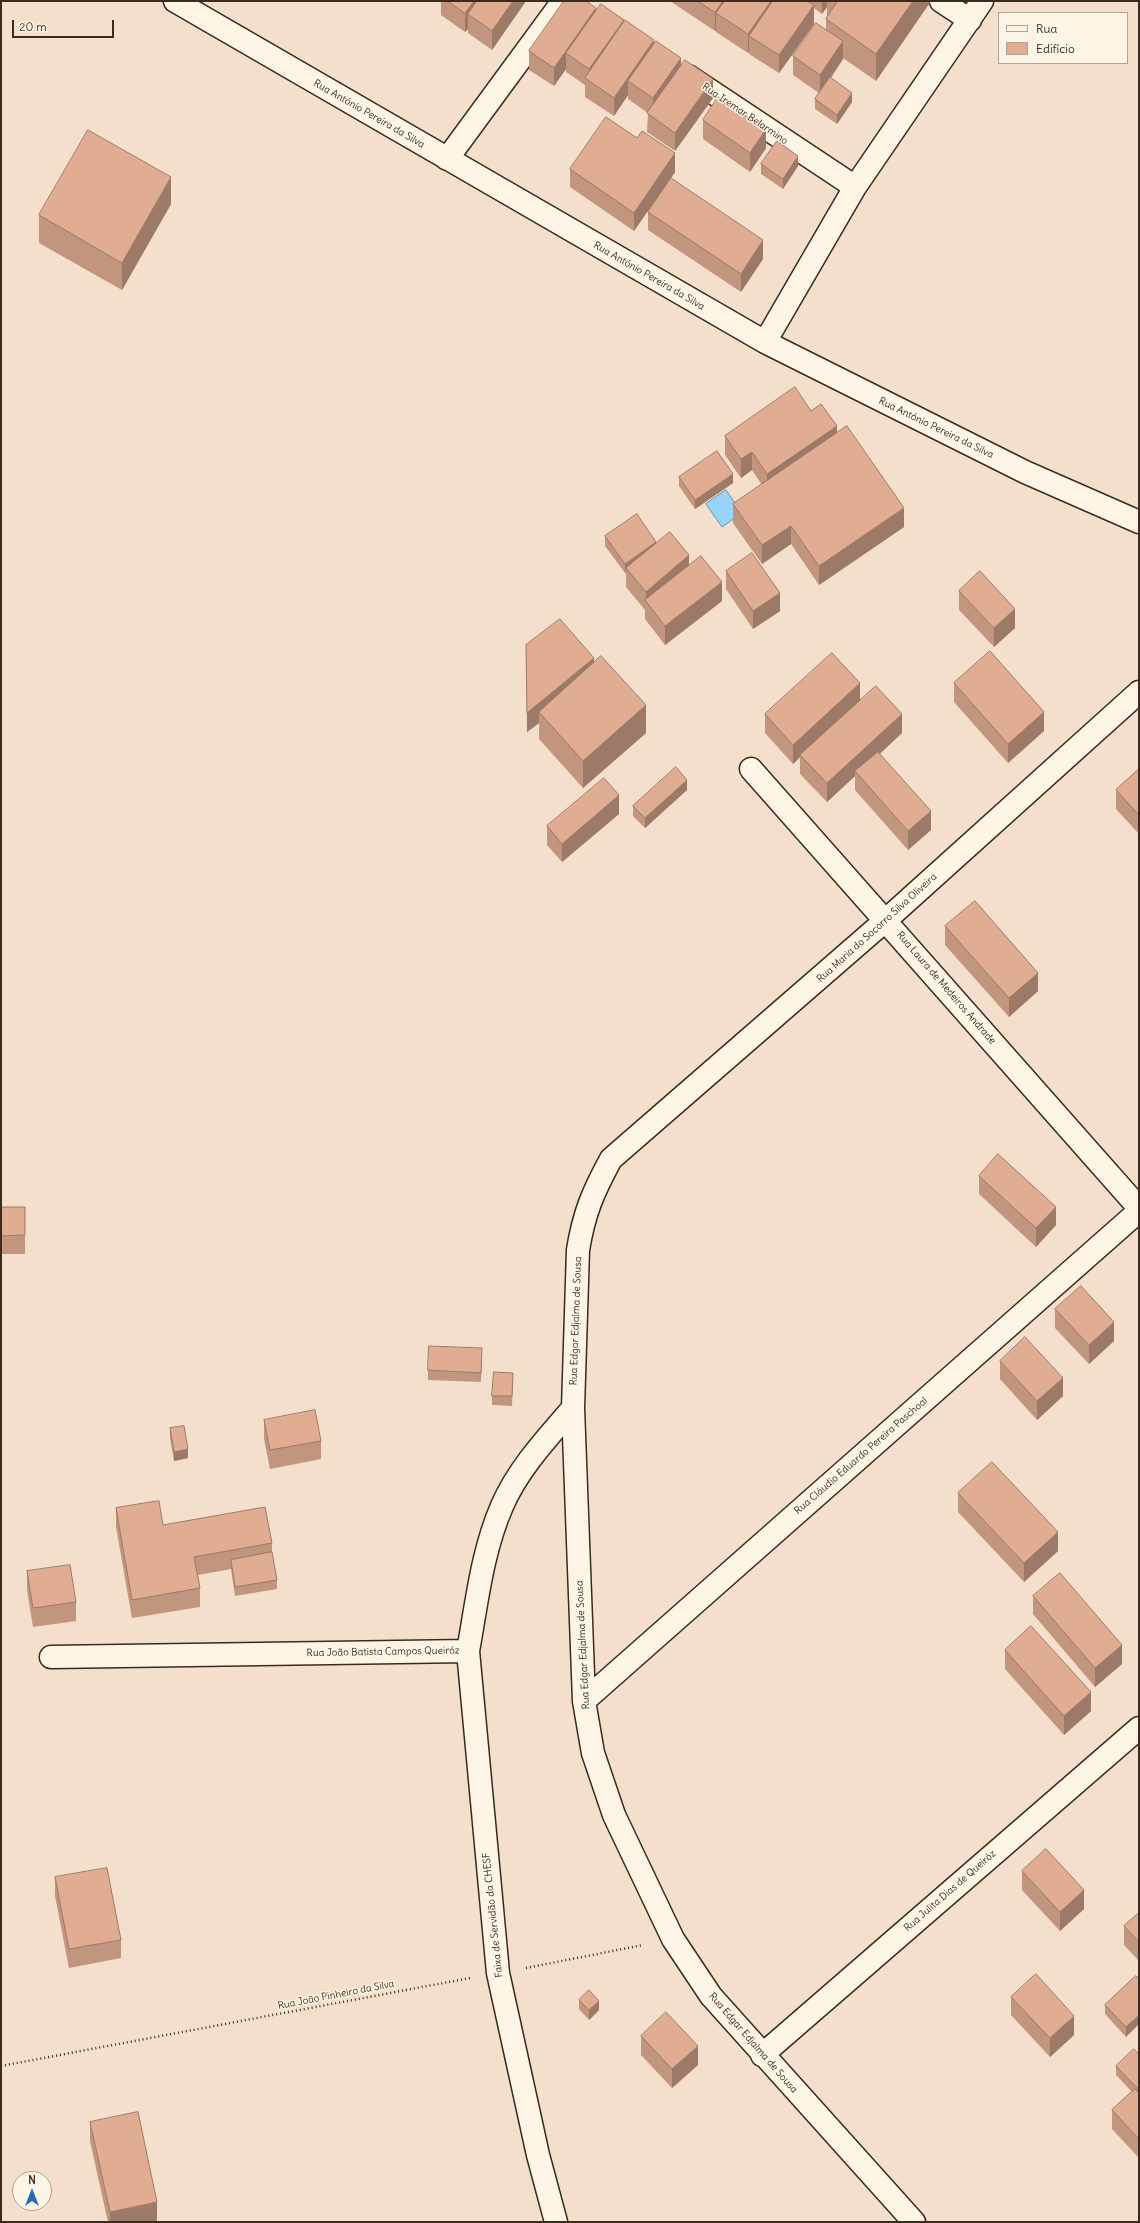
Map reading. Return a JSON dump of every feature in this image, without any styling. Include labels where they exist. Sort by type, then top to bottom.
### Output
[{"type":"street","name":"Rua António Pereira da Silva","points":[[176,1],[765,342],[1025,472],[1139,522]]},
{"type":"street","points":[[941,1],[970,20]]},
{"type":"street","points":[[765,342],[855,187],[982,1]]},
{"type":"street","points":[[447,159],[574,2]]},
{"type":"street","name":"Rua Iremar Belarmino","points":[[668,63],[855,187]]},
{"type":"street","name":"Rua Maria do Socorro Silva Oliveira","points":[[611,1160],[886,920],[1139,692]]},
{"type":"street","name":"Rua Laura de Medeiros Andrade","points":[[751,769],[886,920],[1139,1209]]},
{"type":"street","name":"Rua Edgar Edjalma de Sousa","points":[[611,1160],[593,1192],[582,1224],[578,1250],[573,1408],[584,1701],[593,1753],[614,1815],[673,1939],[710,1996],[914,2222]]},
{"type":"street","name":"Rua Cláudio Eduardo Pereira Paschoal","points":[[584,1701],[1139,1209]]},
{"type":"street","name":"Rua João Batista Campos Queiróz","points":[[51,1657],[468,1651],[485,1556],[502,1506],[537,1450],[573,1408]]},
{"type":"street","name":"Faixa de Servidão da CHESF","points":[[468,1651],[498,1973],[538,2155],[556,2222]]},
{"type":"street","name":"Rua Julita Dias de Queiróz","points":[[762,2055],[1139,1728]]},
{"type":"path","name":"Rua João Pinheiro da Silva","points":[[1,2066],[673,1939]]},
{"type":"water","points":[[726,490],[742,513],[722,527],[706,504]]},
{"type":"building","points":[[448,1],[474,1],[465,13]]},
{"type":"building","points":[[477,1],[513,1],[492,31],[468,14]]},
{"type":"building","points":[[564,1],[586,1],[596,8],[554,68],[529,51]]},
{"type":"building","points":[[698,1],[723,1],[715,12]]},
{"type":"building","points":[[725,1],[771,1],[748,34],[716,13]]},
{"type":"building","points":[[773,1],[807,1],[814,5],[779,55],[749,36]]},
{"type":"building","points":[[838,1],[913,1],[876,54],[826,19]]},
{"type":"building","points":[[601,4],[624,20],[589,69],[566,53]]},
{"type":"building","points":[[625,20],[654,40],[614,98],[585,78]]},
{"type":"building","points":[[816,23],[843,41],[820,75],[793,56]]},
{"type":"building","points":[[656,41],[681,58],[653,98],[628,81]]},
{"type":"building","points":[[685,60],[713,79],[675,133],[647,113]]},
{"type":"building","points":[[830,77],[852,93],[837,115],[815,99]]},
{"type":"building","points":[[718,97],[766,129],[750,153],[703,120]]},
{"type":"building","points":[[606,117],[637,138],[642,131],[675,153],[634,213],[570,169]]},
{"type":"building","points":[[88,130],[171,177],[122,263],[39,215]]},
{"type":"building","points":[[777,141],[798,156],[783,179],[761,164]]},
{"type":"building","points":[[671,178],[763,240],[741,274],[648,212]]},
{"type":"building","points":[[795,387],[811,411],[821,404],[837,426],[767,474],[752,452],[741,459],[725,436]]},
{"type":"building","points":[[847,426],[904,508],[819,566],[791,526],[762,545],[733,504]]},
{"type":"building","points":[[717,451],[733,474],[695,500],[679,477]]},
{"type":"building","points":[[637,514],[656,542],[625,564],[605,536]]},
{"type":"building","points":[[670,532],[689,555],[646,592],[626,568]]},
{"type":"building","points":[[752,553],[780,593],[753,611],[726,571]]},
{"type":"building","points":[[701,556],[722,582],[665,626],[645,600]]},
{"type":"building","points":[[980,571],[1015,609],[994,628],[959,591]]},
{"type":"building","points":[[560,619],[594,658],[527,713],[526,645]]},
{"type":"building","points":[[990,651],[1044,712],[1008,744],[954,683]]},
{"type":"building","points":[[832,653],[860,683],[793,745],[765,714]]},
{"type":"building","points":[[601,656],[646,705],[583,761],[539,712]]},
{"type":"building","points":[[876,686],[902,714],[827,783],[800,755]]},
{"type":"building","points":[[878,752],[931,811],[908,831],[855,771]]},
{"type":"building","points":[[676,767],[687,780],[645,818],[633,806]]},
{"type":"building","points":[[1139,769],[1139,815],[1116,790]]},
{"type":"building","points":[[604,778],[619,795],[562,844],[547,826]]},
{"type":"building","points":[[975,901],[1038,973],[1009,998],[945,926]]},
{"type":"building","points":[[998,1154],[1056,1207],[1036,1228],[979,1176]]},
{"type":"building","points":[[1,1207],[25,1207],[25,1235],[1,1236]]},
{"type":"building","points":[[1081,1286],[1114,1322],[1089,1345],[1055,1309]]},
{"type":"building","points":[[1025,1337],[1063,1378],[1037,1401],[1000,1361]]},
{"type":"building","points":[[429,1346],[482,1348],[481,1373],[428,1370]]},
{"type":"building","points":[[494,1372],[513,1373],[512,1396],[492,1396]]},
{"type":"building","points":[[315,1410],[321,1441],[270,1450],[264,1420]]},
{"type":"building","points":[[184,1426],[188,1449],[174,1452],[170,1428]]},
{"type":"building","points":[[992,1462],[1058,1532],[1024,1563],[958,1493]]},
{"type":"building","points":[[159,1501],[163,1525],[265,1507],[272,1543],[194,1557],[200,1588],[132,1600],[116,1508]]},
{"type":"building","points":[[272,1552],[277,1580],[235,1587],[231,1560]]},
{"type":"building","points":[[70,1565],[76,1602],[33,1608],[27,1571]]},
{"type":"building","points":[[1060,1573],[1122,1645],[1095,1668],[1033,1596]]},
{"type":"building","points":[[1031,1626],[1091,1692],[1064,1716],[1005,1650]]},
{"type":"building","points":[[1046,1849],[1084,1890],[1060,1912],[1022,1871]]},
{"type":"building","points":[[107,1868],[121,1940],[69,1949],[55,1877]]},
{"type":"building","points":[[1139,1913],[1139,1942],[1124,1926]]},
{"type":"building","points":[[1036,1974],[1074,2016],[1050,2038],[1011,1997]]},
{"type":"building","points":[[1136,1976],[1139,1979],[1139,2015],[1126,2027],[1105,2005]]},
{"type":"building","points":[[589,1990],[599,2001],[589,2010],[579,2000]]},
{"type":"building","points":[[666,2012],[698,2046],[672,2069],[641,2036]]},
{"type":"building","points":[[1134,2049],[1139,2054],[1139,2090],[1116,2066]]},
{"type":"building","points":[[1135,2089],[1139,2093],[1139,2139],[1112,2110]]},
{"type":"building","points":[[138,2112],[157,2202],[110,2212],[90,2122]]}]
